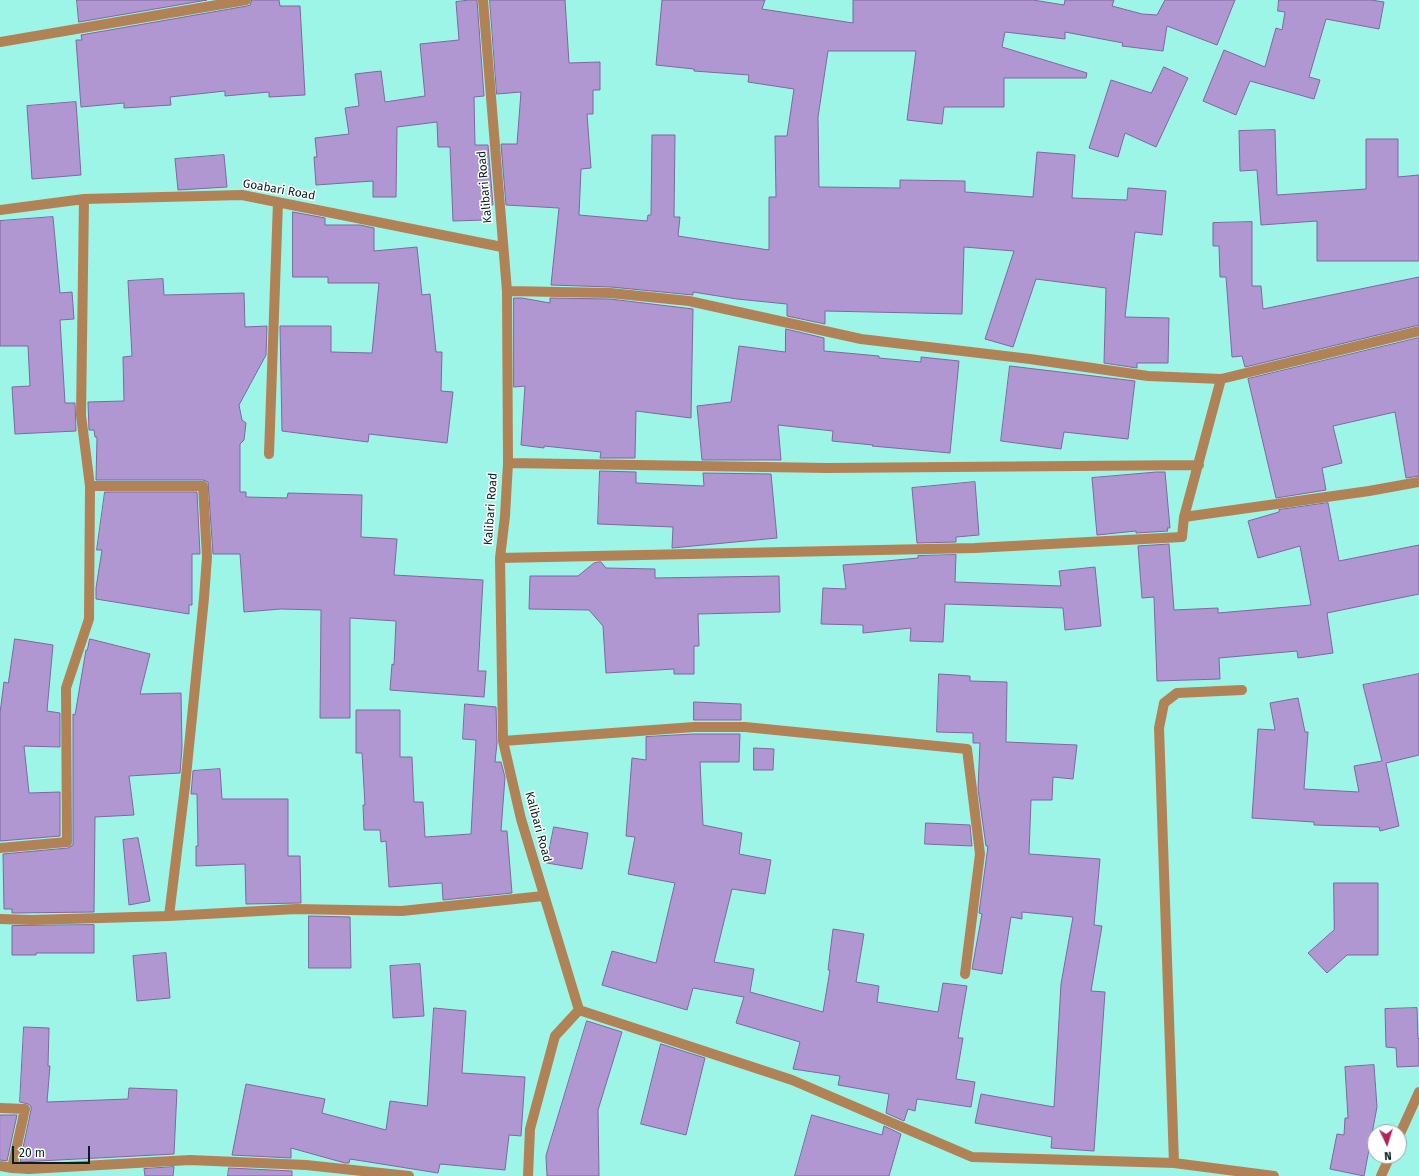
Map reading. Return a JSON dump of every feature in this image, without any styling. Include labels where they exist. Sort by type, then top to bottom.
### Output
[{"type":"street","points":[[0,42],[246,0]]},
{"type":"street","name":"Kalibari Road","points":[[483,0],[502,247],[507,291],[508,463],[505,516],[500,558],[503,740],[521,819],[543,896],[579,1010]]},
{"type":"street","name":"Goabari Road","points":[[0,210],[84,199],[242,195],[502,247]]},
{"type":"street","points":[[0,848],[66,842],[66,688],[89,619],[90,486],[82,415],[84,199]]},
{"type":"street","points":[[269,454],[278,202]]},
{"type":"street","points":[[507,291],[610,293],[689,301],[861,338],[1030,359],[1148,376],[1221,379],[1419,331]]},
{"type":"street","points":[[500,558],[975,548],[1182,536],[1184,517],[1221,379]]},
{"type":"street","points":[[508,463],[828,468],[1199,465]]},
{"type":"street","points":[[1184,517],[1368,491],[1419,482]]},
{"type":"street","points":[[90,486],[204,486],[207,557],[204,598],[185,786],[168,916]]},
{"type":"street","points":[[1174,1163],[1159,728],[1164,703],[1177,692],[1242,690]]},
{"type":"street","points":[[503,740],[694,727],[745,727],[967,748],[980,854],[965,974]]},
{"type":"street","points":[[0,919],[32,920],[168,916],[296,909],[402,911],[543,896]]},
{"type":"street","points":[[528,1176],[530,1129],[555,1036],[579,1010],[792,1080],[972,1157],[1174,1163],[1274,1176]]},
{"type":"street","points":[[1404,1124],[1419,1092]]},
{"type":"street","points":[[0,1108],[25,1109],[12,1168]]},
{"type":"street","points":[[0,1166],[12,1168],[190,1160],[306,1165],[409,1176]]},
{"type":"street","points":[[1381,1176],[1386,1164]]},
{"type":"building","points":[[77,0],[207,0],[79,22]]},
{"type":"building","points":[[252,0],[279,0],[280,6],[300,6],[305,95],[269,97],[269,92],[225,96],[225,91],[170,97],[171,105],[124,108],[124,103],[81,107],[76,40],[82,40],[81,35],[247,6],[250,5]]},
{"type":"building","points":[[477,0],[484,96],[474,97],[475,145],[488,145],[493,205],[484,204],[484,220],[453,221],[450,147],[438,147],[437,122],[397,127],[396,197],[373,197],[373,181],[316,185],[314,157],[317,157],[315,138],[349,134],[345,108],[359,106],[355,74],[381,71],[385,102],[425,96],[420,44],[459,40],[456,2]]},
{"type":"building","points":[[490,0],[565,0],[569,63],[600,62],[600,90],[593,90],[593,114],[587,114],[591,168],[581,169],[579,215],[647,221],[648,215],[651,215],[652,135],[675,135],[674,217],[680,217],[678,236],[769,250],[769,197],[776,197],[775,136],[787,136],[794,89],[748,82],[749,75],[694,71],[694,69],[656,65],[662,0],[765,0],[762,9],[853,23],[853,0],[1033,0],[1064,5],[1065,0],[1114,0],[1112,6],[1142,14],[1157,15],[1165,0],[1235,0],[1217,45],[1167,26],[1163,51],[1122,46],[1123,43],[1065,32],[1065,39],[1005,32],[1002,47],[1087,73],[1086,78],[1004,78],[1004,107],[944,107],[942,124],[907,120],[916,51],[828,51],[818,117],[819,187],[900,188],[900,180],[965,181],[965,192],[1033,197],[1037,152],[1075,155],[1072,198],[1127,200],[1128,188],[1166,191],[1162,235],[1135,232],[1125,317],[1169,318],[1168,363],[1137,363],[1137,368],[1104,363],[1106,288],[1036,279],[1013,347],[985,339],[1014,251],[964,247],[962,314],[825,311],[825,324],[787,316],[787,304],[737,299],[693,292],[693,295],[611,287],[551,285],[559,208],[506,205],[501,144],[517,144],[521,92],[497,94]]},
{"type":"building","points":[[1279,0],[1371,0],[1384,2],[1379,29],[1326,19],[1309,77],[1320,80],[1314,99],[1250,81],[1236,115],[1203,101],[1224,50],[1265,67],[1276,28],[1282,30],[1285,12],[1278,11]]},
{"type":"building","points":[[1164,67],[1188,78],[1156,147],[1125,133],[1118,157],[1089,148],[1111,80],[1151,93]]},
{"type":"building","points":[[76,102],[81,175],[32,179],[27,106]]},
{"type":"building","points":[[1275,130],[1277,195],[1366,189],[1366,139],[1398,139],[1398,177],[1419,175],[1419,261],[1317,261],[1317,221],[1261,225],[1257,170],[1240,171],[1239,131]]},
{"type":"building","points":[[224,155],[227,187],[178,190],[175,159]]},
{"type":"building","points":[[293,212],[325,218],[325,225],[360,225],[374,228],[374,251],[417,247],[422,295],[430,294],[436,352],[442,352],[441,391],[453,392],[447,443],[369,434],[368,442],[282,431],[280,326],[331,326],[331,352],[372,353],[379,283],[328,283],[328,277],[293,277]]},
{"type":"building","points":[[53,217],[60,293],[72,292],[74,319],[60,320],[65,403],[75,403],[76,431],[15,434],[12,387],[30,386],[28,346],[0,346],[0,221]]},
{"type":"building","points":[[1252,222],[1252,286],[1261,286],[1263,309],[1419,277],[1419,325],[1245,367],[1242,356],[1232,357],[1226,277],[1220,277],[1219,246],[1213,246],[1213,223]]},
{"type":"building","points":[[163,279],[164,295],[244,293],[245,327],[267,326],[266,355],[239,405],[242,420],[246,423],[244,440],[240,444],[240,492],[246,492],[246,497],[287,498],[288,493],[362,495],[361,537],[397,539],[394,575],[483,580],[478,671],[486,671],[484,697],[390,690],[392,664],[394,665],[396,621],[350,618],[350,718],[320,718],[321,610],[281,609],[244,612],[240,554],[213,554],[208,482],[203,480],[96,480],[97,437],[95,437],[94,430],[89,430],[88,402],[124,401],[123,357],[132,356],[128,281]]},
{"type":"building","points":[[514,298],[550,303],[550,298],[610,299],[693,309],[691,418],[636,411],[635,458],[600,458],[601,452],[521,445],[525,386],[514,387]]},
{"type":"building","points":[[786,329],[824,338],[824,351],[879,356],[879,358],[921,362],[921,357],[959,361],[950,453],[832,441],[833,431],[778,425],[781,460],[702,460],[697,406],[731,402],[739,346],[785,352]]},
{"type":"building","points":[[1419,338],[1419,476],[1406,478],[1395,412],[1333,426],[1342,463],[1322,468],[1326,490],[1276,498],[1248,379]]},
{"type":"building","points":[[1010,366],[1135,381],[1128,439],[1064,432],[1061,449],[1001,441]]},
{"type":"building","points":[[600,471],[636,472],[636,483],[704,486],[703,473],[771,474],[777,538],[672,548],[673,527],[598,524]]},
{"type":"building","points":[[1165,472],[1170,528],[1167,528],[1168,531],[1136,533],[1136,531],[1097,535],[1092,478]]},
{"type":"building","points":[[975,482],[979,535],[956,537],[956,542],[917,543],[912,488]]},
{"type":"building","points":[[105,492],[197,492],[200,554],[192,554],[192,605],[189,605],[189,614],[96,599],[96,588],[102,550],[97,550]]},
{"type":"building","points":[[1328,503],[1339,561],[1419,545],[1419,594],[1327,613],[1333,653],[1298,658],[1297,651],[1219,658],[1220,679],[1157,681],[1154,597],[1142,598],[1138,546],[1169,544],[1174,610],[1218,608],[1218,613],[1311,605],[1300,546],[1258,558],[1248,521],[1279,512],[1279,510]]},
{"type":"building","points":[[956,555],[955,582],[1061,586],[1059,571],[1095,567],[1101,626],[1065,630],[1063,608],[945,604],[943,642],[910,641],[911,628],[863,633],[863,625],[821,624],[823,588],[846,589],[843,565],[918,558],[918,556]]},
{"type":"building","points":[[601,562],[606,568],[655,569],[655,578],[779,576],[780,612],[698,614],[699,646],[694,646],[694,674],[674,674],[674,669],[606,673],[603,626],[589,610],[529,609],[530,576],[578,576],[594,563]]},
{"type":"building","points":[[15,639],[53,645],[47,711],[60,713],[60,747],[24,746],[29,793],[60,792],[60,836],[0,841],[0,713],[4,682],[8,683]]},
{"type":"building","points":[[90,639],[150,654],[140,694],[181,693],[182,748],[180,773],[129,776],[134,815],[95,817],[94,912],[12,913],[12,909],[4,909],[3,854],[68,848],[73,845],[73,714],[75,715],[86,650]]},
{"type":"building","points":[[939,674],[970,676],[970,681],[1007,682],[1006,742],[1077,745],[1073,779],[1053,777],[1052,800],[1031,800],[1029,854],[1100,859],[1094,925],[1102,926],[1091,991],[1105,992],[1094,1151],[1051,1148],[1052,1137],[975,1123],[981,1094],[1054,1107],[1061,984],[1073,917],[1022,912],[1022,919],[1011,917],[1002,974],[972,969],[982,914],[979,913],[988,846],[986,846],[978,789],[980,743],[973,743],[973,733],[937,732]]},
{"type":"building","points":[[1419,674],[1419,755],[1386,763],[1399,826],[1380,831],[1379,827],[1314,825],[1314,822],[1252,818],[1258,729],[1275,730],[1270,703],[1298,698],[1305,732],[1308,732],[1304,789],[1359,792],[1354,766],[1382,761],[1363,685]]},
{"type":"building","points":[[694,702],[741,704],[741,720],[694,720]]},
{"type":"building","points":[[465,704],[496,707],[497,743],[495,762],[501,762],[505,777],[501,831],[507,831],[512,893],[443,900],[442,883],[389,887],[386,841],[381,842],[380,830],[364,830],[363,805],[365,805],[362,753],[356,753],[356,710],[400,710],[400,757],[412,757],[414,802],[423,802],[425,837],[471,834],[476,740],[463,739]]},
{"type":"building","points":[[694,734],[740,734],[739,762],[700,762],[703,825],[742,833],[739,854],[771,860],[765,894],[732,889],[714,962],[754,969],[750,992],[823,1012],[830,970],[828,970],[833,929],[864,934],[856,982],[879,986],[877,1002],[938,1012],[943,983],[967,986],[958,1038],[963,1038],[956,1079],[975,1082],[971,1107],[917,1099],[915,1111],[908,1109],[904,1121],[886,1113],[889,1094],[838,1085],[840,1076],[793,1069],[800,1042],[736,1023],[744,997],[693,988],[687,1010],[602,985],[612,951],[656,963],[675,883],[628,874],[635,837],[626,836],[632,758],[646,760],[646,737]]},
{"type":"building","points":[[754,748],[774,749],[773,770],[754,770]]},
{"type":"building","points":[[220,769],[222,799],[288,799],[288,856],[300,856],[301,903],[246,904],[245,864],[196,866],[196,846],[198,846],[197,794],[191,794],[193,771]]},
{"type":"building","points":[[926,823],[970,825],[972,846],[925,844]]},
{"type":"building","points":[[554,827],[588,833],[582,869],[547,863]]},
{"type":"building","points":[[138,838],[150,901],[129,905],[123,840]]},
{"type":"building","points":[[1334,883],[1378,883],[1378,955],[1347,955],[1327,973],[1308,953],[1334,930]]},
{"type":"building","points":[[309,916],[350,917],[351,968],[309,968]]},
{"type":"building","points":[[94,925],[94,953],[36,953],[36,955],[12,955],[12,926]]},
{"type":"building","points":[[166,953],[170,998],[137,1001],[133,956]]},
{"type":"building","points":[[420,964],[424,1016],[393,1018],[390,966]]},
{"type":"building","points":[[434,1008],[466,1011],[462,1073],[525,1077],[521,1136],[509,1135],[505,1170],[440,1164],[438,1173],[350,1159],[349,1163],[345,1163],[291,1148],[291,1158],[232,1155],[246,1084],[325,1099],[322,1113],[386,1130],[390,1101],[427,1106]]},
{"type":"building","points":[[1417,1008],[1419,1066],[1397,1067],[1396,1048],[1386,1047],[1385,1009]]},
{"type":"building","points":[[587,1021],[622,1032],[598,1110],[599,1176],[547,1176],[546,1156]]},
{"type":"building","points":[[24,1027],[49,1028],[48,1066],[50,1066],[47,1102],[128,1099],[129,1088],[177,1090],[174,1154],[20,1162],[31,1110],[31,1106],[20,1102]]},
{"type":"building","points":[[661,1044],[705,1058],[686,1135],[641,1124]]},
{"type":"building","points":[[1374,1065],[1377,1107],[1374,1124],[1367,1124],[1367,1160],[1364,1176],[1330,1169],[1337,1134],[1344,1135],[1345,1118],[1348,1118],[1345,1067]]},
{"type":"building","points":[[0,1115],[17,1115],[7,1161],[0,1160]]},
{"type":"building","points":[[812,1115],[882,1135],[884,1126],[901,1134],[889,1176],[795,1176]]},
{"type":"building","points":[[174,1167],[173,1176],[145,1176],[144,1169]]},
{"type":"building","points":[[229,1168],[292,1171],[292,1176],[228,1176]]}]
